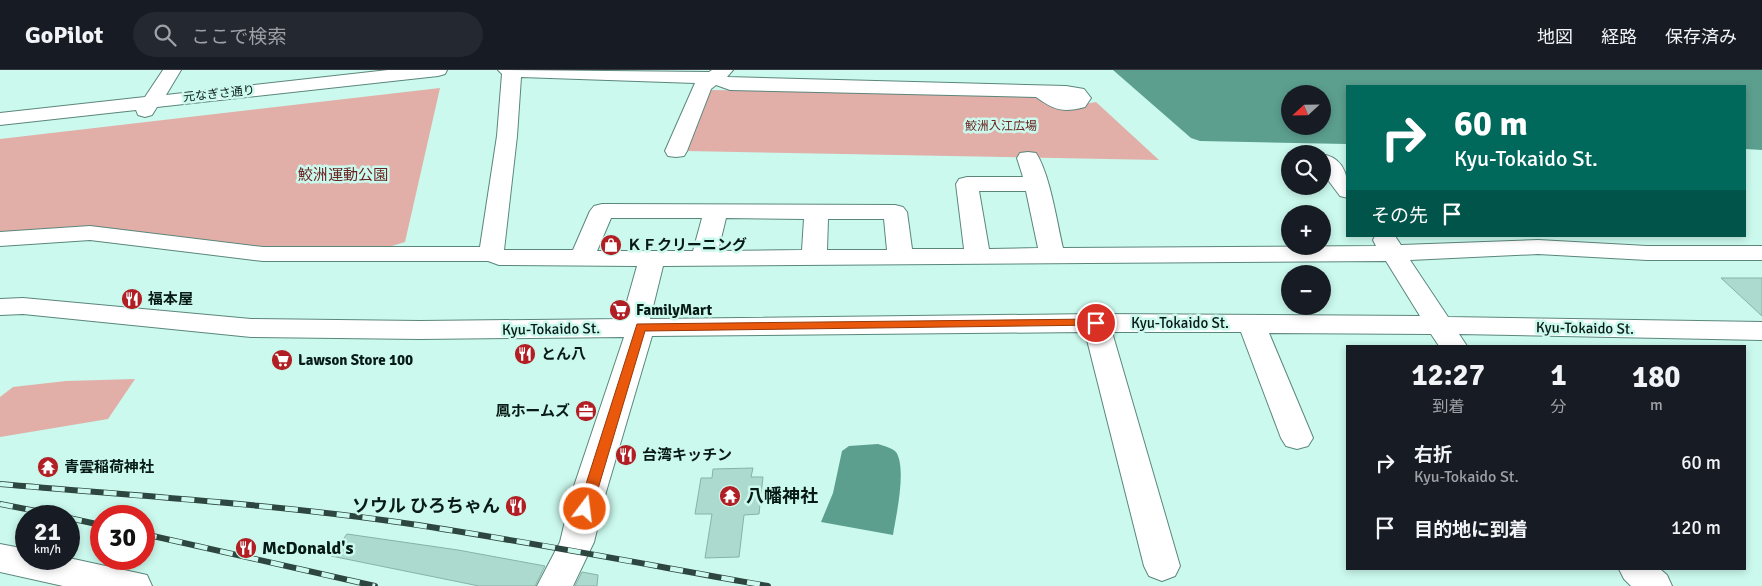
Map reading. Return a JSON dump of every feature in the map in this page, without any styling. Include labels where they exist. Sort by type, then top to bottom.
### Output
[{"type":"main road","points":[[148,106],[172,70]]},
{"type":"main road","name":"元なぎさ通り","points":[[0,119],[148,106],[438,70]]},
{"type":"main road","points":[[491,254],[507,136],[509,71],[718,74],[730,84],[1042,92]]},
{"type":"main road","points":[[676,151],[703,86],[718,74]]},
{"type":"main road","points":[[1028,158],[1036,184],[1052,256]]},
{"type":"main road","points":[[1331,169],[1346,188]]},
{"type":"main road","points":[[978,257],[967,184],[1036,184]]},
{"type":"main road","points":[[582,258],[602,212],[895,212],[900,258]]},
{"type":"main road","points":[[704,258],[716,212]]},
{"type":"main road","points":[[814,258],[816,212]]},
{"type":"main road","points":[[0,239],[90,233],[263,254],[491,254],[499,257],[652,259],[1052,256],[1388,245],[1538,247],[1648,253],[1762,253]]},
{"type":"main road","points":[[1694,237],[1712,253]]},
{"type":"main road","points":[[1388,245],[1446,336]]},
{"type":"main road","points":[[555,586],[577,542],[589,492],[637,327],[652,259]]},
{"type":"main road","name":"Kyu-Tokaido St.","points":[[0,306],[23,306],[252,328],[436,330],[1096,323],[1252,324],[1446,336],[1762,331]]},
{"type":"main road","points":[[1096,323],[1162,566]]},
{"type":"main road","points":[[1252,324],[1297,438]]},
{"type":"main road","points":[[0,558],[134,586]]},
{"type":"main road","points":[[1638,570],[1654,586]]},
{"type":"green space","name":"鮫洲運動公園","points":[[440,88],[405,242],[382,249],[266,248],[0,235],[0,139]]},
{"type":"green space","name":"鮫洲入江広場","points":[[709,90],[1040,95],[1074,106],[1096,102],[1159,160],[686,151]]},
{"type":"green space","points":[[135,379],[108,419],[0,437],[0,397],[13,387],[66,381]]},
{"type":"shaded area","points":[[1113,70],[1762,70],[1762,150],[1746,149],[1746,85],[1346,85],[1346,144],[1200,141],[1191,138]]},
{"type":"shaded area","points":[[878,444],[896,452],[901,469],[900,492],[893,535],[821,522],[833,493],[842,451],[849,446]]},
{"type":"building","points":[[1721,278],[1762,278],[1762,316]]},
{"type":"building","name":"八幡神社","points":[[753,468],[751,477],[763,477],[759,514],[744,515],[739,557],[705,558],[712,514],[695,514],[701,478],[712,478],[713,469]]},
{"type":"building","points":[[347,534],[458,550],[545,566],[535,586],[479,586],[331,556]]},
{"type":"building","points":[[582,572],[598,575],[597,586],[575,586]]},
{"type":"railway","points":[[0,484],[206,501],[360,517],[500,538],[768,586]]},
{"type":"railway","points":[[0,504],[15,507]]},
{"type":"railway","points":[[80,520],[90,523]]},
{"type":"railway","points":[[155,536],[375,586]]},
{"type":"place","name":"ＫＦクリーニング","points":[[611,245]]},
{"type":"place","name":"福本屋","points":[[132,299]]},
{"type":"place","name":"FamilyMart","points":[[620,310]]},
{"type":"place","name":"とん八","points":[[525,354]]},
{"type":"place","name":"Lawson Store 100","points":[[282,360]]},
{"type":"place","name":"鳳ホームズ","points":[[586,411]]},
{"type":"place","name":"台湾キッチン","points":[[626,455]]},
{"type":"place","name":"青雲稲荷神社","points":[[48,467]]},
{"type":"place","name":"八幡神社","points":[[730,496]]},
{"type":"place","name":"ソウル ひろちゃん","points":[[516,506]]},
{"type":"place","name":"McDonald's","points":[[246,548]]},
{"type":"route","points":[[585,509],[641,327],[1096,323]]}]
